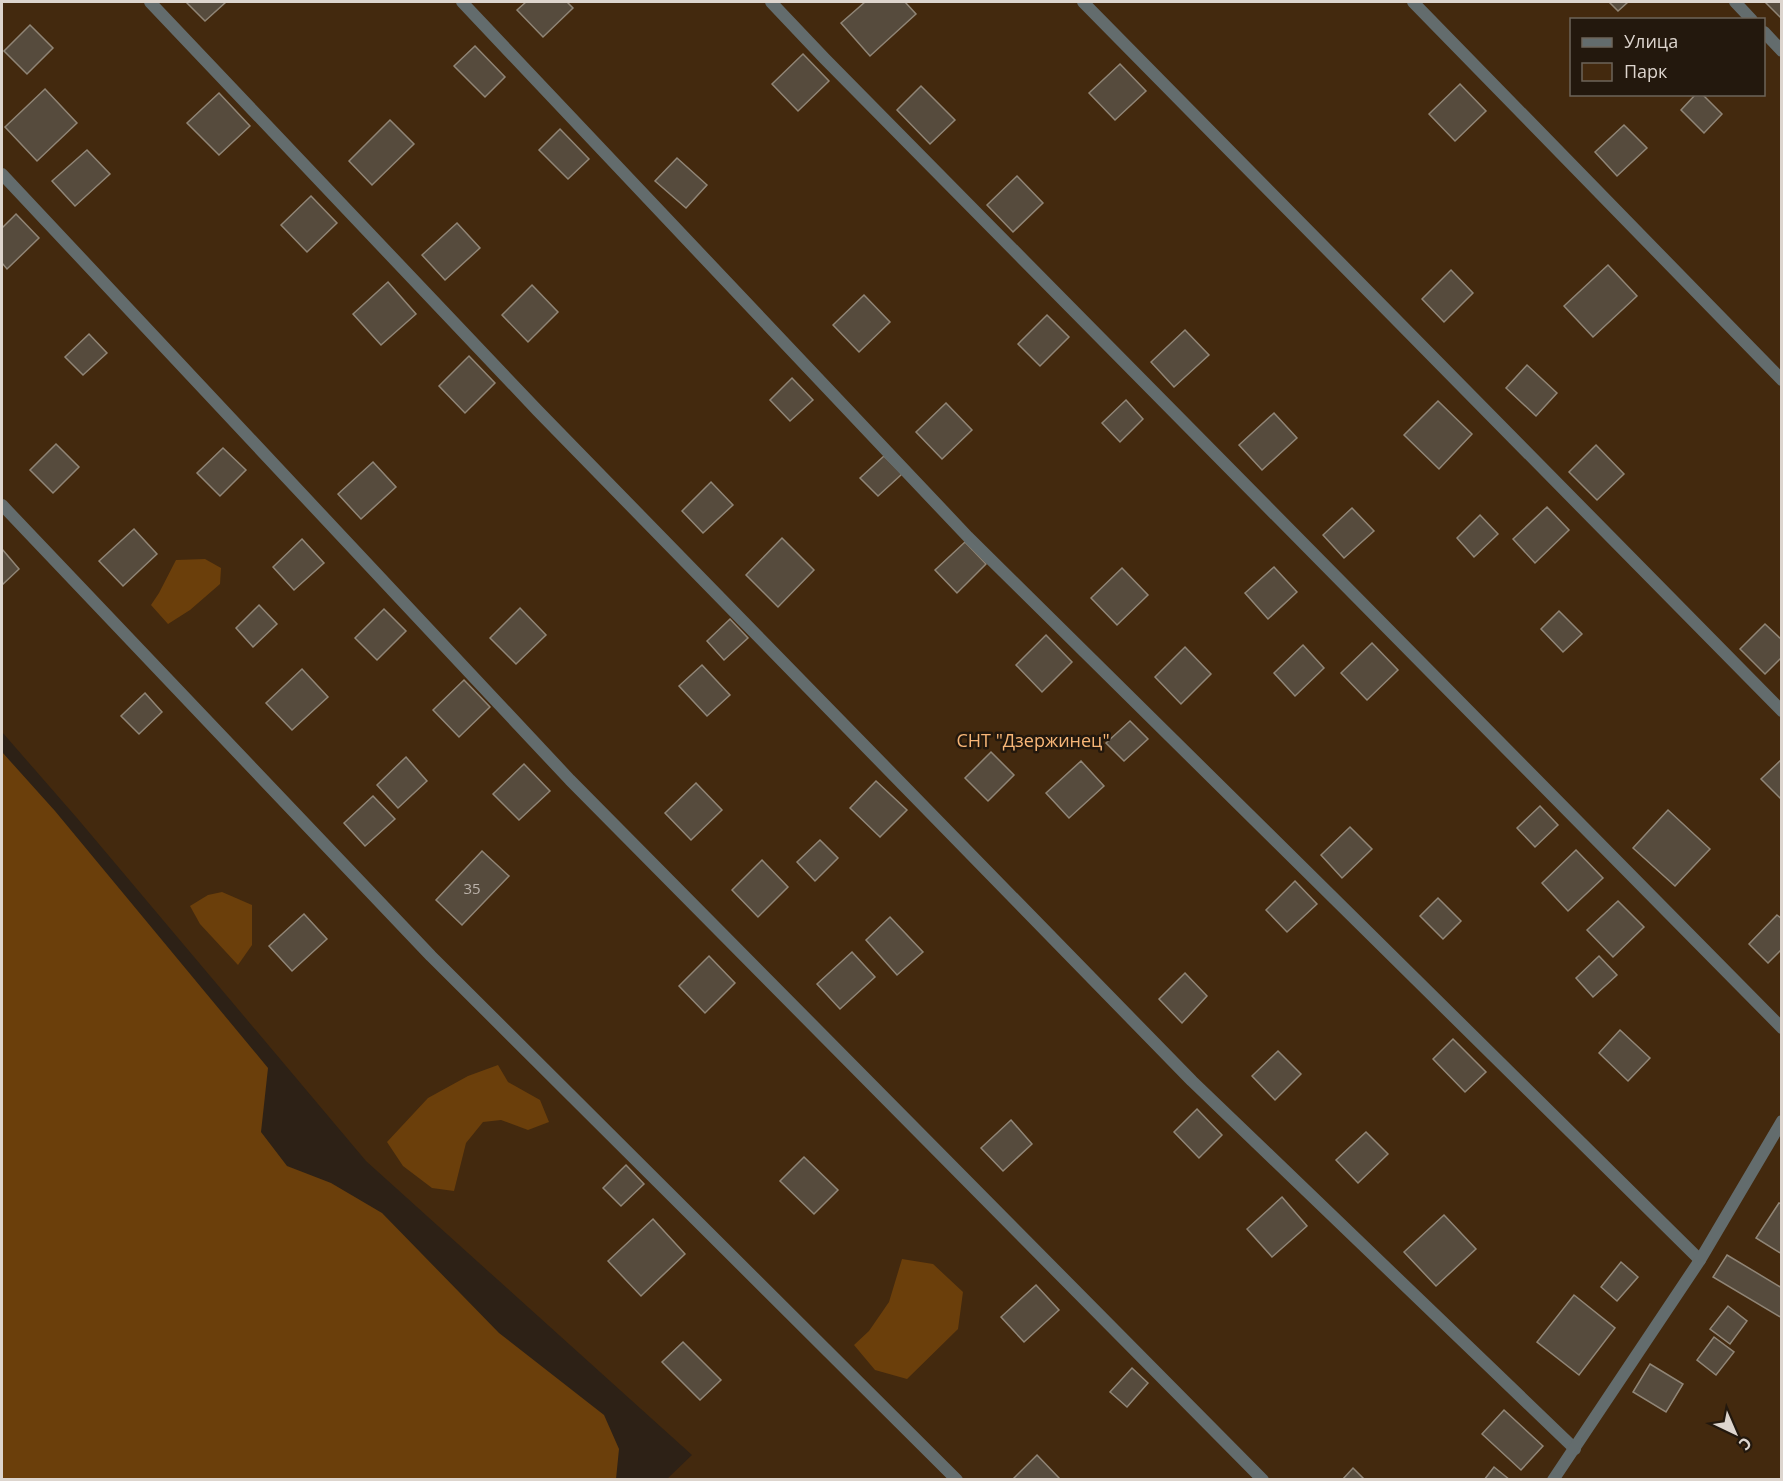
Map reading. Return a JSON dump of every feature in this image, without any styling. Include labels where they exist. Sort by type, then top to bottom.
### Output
[{"type":"street","points":[[150,2],[546,420],[1192,1081],[1575,1449]]},
{"type":"street","points":[[462,2],[968,537],[1700,1260]]},
{"type":"street","points":[[771,2],[1782,1028]]},
{"type":"street","points":[[1083,2],[1782,711]]},
{"type":"street","points":[[1413,2],[1782,380]]},
{"type":"street","points":[[1735,2],[1750,18]]},
{"type":"street","points":[[1765,33],[1782,51]]},
{"type":"street","points":[[2,174],[570,780],[1263,1479]]},
{"type":"street","points":[[2,505],[431,956],[957,1479]]},
{"type":"street","points":[[1553,1479],[1700,1260],[1782,1121]]},
{"type":"green space","name":"СНТ \"Дзержинец\"","points":[[2,2],[1781,2],[1781,1479],[667,1479],[692,1455],[366,1161],[2,732]]},
{"type":"shaded area","points":[[205,559],[221,568],[220,584],[190,610],[168,624],[151,605],[176,560]]},
{"type":"shaded area","points":[[2,752],[55,811],[268,1068],[261,1132],[287,1166],[331,1183],[382,1213],[499,1333],[604,1415],[619,1449],[616,1479],[2,1479]]},
{"type":"shaded area","points":[[222,892],[252,905],[252,945],[238,965],[200,924],[190,906],[208,895]]},
{"type":"shaded area","points":[[498,1065],[508,1082],[540,1100],[549,1122],[528,1130],[501,1120],[483,1122],[466,1143],[454,1191],[432,1188],[403,1166],[387,1142],[428,1098],[468,1076]]},
{"type":"shaded area","points":[[902,1259],[933,1264],[963,1292],[958,1329],[907,1379],[875,1370],[854,1345],[869,1331],[889,1302]]},
{"type":"building","points":[[186,2],[226,2],[205,21]]},
{"type":"building","points":[[526,2],[567,2],[573,8],[543,37],[517,10]]},
{"type":"building","points":[[865,2],[905,2],[916,14],[870,56],[841,23]]},
{"type":"building","points":[[1609,2],[1628,2],[1618,11]]},
{"type":"building","points":[[1765,2],[1782,2],[1782,15],[1780,17]]},
{"type":"building","points":[[30,25],[53,48],[27,74],[4,51]]},
{"type":"building","points":[[475,46],[505,77],[485,97],[454,66]]},
{"type":"building","points":[[803,54],[829,81],[798,111],[772,84]]},
{"type":"building","points":[[1120,64],[1146,91],[1115,120],[1089,93]]},
{"type":"building","points":[[1460,84],[1486,111],[1455,141],[1429,114]]},
{"type":"building","points":[[921,86],[955,120],[930,144],[897,110]]},
{"type":"building","points":[[45,89],[77,123],[37,161],[5,127]]},
{"type":"building","points":[[219,93],[250,126],[219,155],[187,123]]},
{"type":"building","points":[[1694,96],[1704,96],[1722,114],[1704,133],[1681,110]]},
{"type":"building","points":[[390,120],[414,144],[372,185],[349,161]]},
{"type":"building","points":[[1624,125],[1647,148],[1617,176],[1595,152]]},
{"type":"building","points":[[560,129],[589,159],[568,179],[539,150]]},
{"type":"building","points":[[87,150],[110,174],[75,206],[52,181]]},
{"type":"building","points":[[677,158],[707,185],[686,208],[655,181]]},
{"type":"building","points":[[1017,176],[1043,203],[1013,232],[987,205]]},
{"type":"building","points":[[311,196],[337,223],[307,252],[281,225]]},
{"type":"building","points":[[16,214],[39,238],[7,269],[2,263],[2,228]]},
{"type":"building","points":[[457,223],[480,248],[445,280],[422,255]]},
{"type":"building","points":[[1608,265],[1637,296],[1593,337],[1564,306]]},
{"type":"building","points":[[1451,270],[1473,293],[1444,322],[1422,299]]},
{"type":"building","points":[[388,282],[416,314],[381,345],[353,314]]},
{"type":"building","points":[[532,285],[558,312],[528,342],[502,315]]},
{"type":"building","points":[[864,295],[890,322],[859,352],[833,325]]},
{"type":"building","points":[[1047,315],[1069,337],[1040,366],[1018,344]]},
{"type":"building","points":[[1185,330],[1209,355],[1174,387],[1151,362]]},
{"type":"building","points":[[89,334],[107,353],[83,375],[65,357]]},
{"type":"building","points":[[469,356],[495,383],[465,413],[439,386]]},
{"type":"building","points":[[1527,365],[1557,393],[1536,416],[1506,388]]},
{"type":"building","points":[[792,378],[813,400],[790,421],[770,400]]},
{"type":"building","points":[[1126,400],[1143,419],[1120,442],[1102,423]]},
{"type":"building","points":[[1438,401],[1472,434],[1439,469],[1404,435]]},
{"type":"building","points":[[946,403],[972,430],[942,459],[916,432]]},
{"type":"building","points":[[1274,413],[1297,438],[1262,470],[1239,445]]},
{"type":"building","points":[[56,444],[79,467],[53,493],[30,470]]},
{"type":"building","points":[[1596,445],[1624,474],[1597,500],[1569,472]]},
{"type":"building","points":[[223,448],[246,470],[220,496],[197,473]]},
{"type":"building","points":[[884,456],[902,474],[878,496],[860,478]]},
{"type":"building","points":[[373,462],[396,487],[361,519],[338,494]]},
{"type":"building","points":[[711,482],[733,505],[703,533],[682,511]]},
{"type":"building","points":[[1547,507],[1569,530],[1535,563],[1513,539]]},
{"type":"building","points":[[1352,508],[1374,531],[1344,558],[1323,535]]},
{"type":"building","points":[[1480,515],[1498,534],[1474,557],[1457,538]]},
{"type":"building","points":[[134,529],[157,554],[123,586],[99,561]]},
{"type":"building","points":[[782,538],[814,570],[778,607],[746,575]]},
{"type":"building","points":[[302,539],[324,563],[294,590],[273,567]]},
{"type":"building","points":[[965,542],[986,564],[957,593],[935,570]]},
{"type":"building","points":[[2,549],[19,569],[2,585]]},
{"type":"building","points":[[1274,567],[1297,592],[1268,619],[1245,593]]},
{"type":"building","points":[[1122,568],[1148,595],[1117,625],[1091,598]]},
{"type":"building","points":[[259,605],[277,624],[253,647],[236,628]]},
{"type":"building","points":[[520,608],[546,635],[516,664],[490,638]]},
{"type":"building","points":[[384,609],[406,631],[377,660],[355,638]]},
{"type":"building","points":[[1559,611],[1582,634],[1563,652],[1541,629]]},
{"type":"building","points":[[730,619],[748,638],[724,660],[707,641]]},
{"type":"building","points":[[1765,624],[1782,640],[1782,657],[1765,674],[1740,649]]},
{"type":"building","points":[[1046,635],[1072,662],[1042,692],[1016,665]]},
{"type":"building","points":[[1372,643],[1398,670],[1367,700],[1341,673]]},
{"type":"building","points":[[1303,645],[1324,668],[1295,696],[1274,673]]},
{"type":"building","points":[[1185,647],[1211,674],[1181,704],[1155,677]]},
{"type":"building","points":[[702,665],[730,695],[707,716],[679,686]]},
{"type":"building","points":[[302,669],[328,697],[292,730],[266,703]]},
{"type":"building","points":[[464,680],[490,707],[459,737],[433,710]]},
{"type":"building","points":[[145,693],[162,712],[139,734],[121,716]]},
{"type":"building","points":[[1130,721],[1148,739],[1124,761],[1106,743]]},
{"type":"building","points":[[991,752],[1014,775],[988,801],[965,778]]},
{"type":"building","points":[[406,757],[427,781],[398,808],[377,785]]},
{"type":"building","points":[[1782,759],[1782,800],[1761,779]]},
{"type":"building","points":[[1081,761],[1104,786],[1069,818],[1046,793]]},
{"type":"building","points":[[524,764],[550,791],[519,820],[493,794]]},
{"type":"building","points":[[876,781],[907,810],[880,837],[850,808]]},
{"type":"building","points":[[696,783],[722,810],[691,840],[665,813]]},
{"type":"building","points":[[373,796],[395,819],[365,846],[344,823]]},
{"type":"building","points":[[1540,806],[1558,825],[1535,847],[1517,828]]},
{"type":"building","points":[[1668,810],[1710,849],[1675,886],[1633,848]]},
{"type":"building","points":[[1350,827],[1372,849],[1342,878],[1321,855]]},
{"type":"building","points":[[820,840],[838,858],[815,881],[797,862]]},
{"type":"building","points":[[1576,850],[1603,878],[1568,911],[1542,883]]},
{"type":"building","points":[[482,851],[509,876],[462,925],[436,900]]},
{"type":"building","points":[[762,860],[788,887],[758,917],[732,890]]},
{"type":"building","points":[[1295,881],[1317,904],[1287,932],[1266,910]]},
{"type":"building","points":[[1438,898],[1461,921],[1443,939],[1420,916]]},
{"type":"building","points":[[1618,901],[1644,927],[1613,957],[1587,930]]},
{"type":"building","points":[[304,914],[327,939],[292,971],[269,946]]},
{"type":"building","points":[[1777,915],[1782,919],[1782,949],[1768,963],[1749,944]]},
{"type":"building","points":[[890,917],[923,952],[897,975],[866,940]]},
{"type":"building","points":[[852,952],[875,977],[840,1009],[817,984]]},
{"type":"building","points":[[709,956],[735,983],[705,1013],[679,986]]},
{"type":"building","points":[[1599,956],[1617,975],[1593,997],[1576,978]]},
{"type":"building","points":[[1185,973],[1207,996],[1182,1023],[1159,999]]},
{"type":"building","points":[[1620,1030],[1650,1058],[1628,1081],[1599,1053]]},
{"type":"building","points":[[1453,1039],[1486,1072],[1465,1092],[1433,1059]]},
{"type":"building","points":[[1278,1051],[1301,1074],[1275,1100],[1252,1076]]},
{"type":"building","points":[[1197,1109],[1222,1135],[1199,1158],[1174,1132]]},
{"type":"building","points":[[1011,1120],[1032,1144],[1003,1171],[981,1148]]},
{"type":"building","points":[[1366,1132],[1388,1154],[1358,1183],[1336,1160]]},
{"type":"building","points":[[804,1157],[838,1190],[814,1214],[780,1181]]},
{"type":"building","points":[[626,1165],[644,1184],[621,1206],[603,1188]]},
{"type":"building","points":[[1282,1197],[1307,1226],[1272,1257],[1247,1229]]},
{"type":"building","points":[[1779,1203],[1782,1204],[1782,1254],[1756,1238]]},
{"type":"building","points":[[1444,1215],[1476,1249],[1436,1286],[1404,1252]]},
{"type":"building","points":[[653,1219],[685,1254],[641,1296],[608,1261]]},
{"type":"building","points":[[1727,1255],[1782,1288],[1782,1318],[1713,1277]]},
{"type":"building","points":[[1621,1262],[1638,1277],[1617,1301],[1601,1287]]},
{"type":"building","points":[[1036,1285],[1059,1310],[1024,1342],[1001,1317]]},
{"type":"building","points":[[1574,1295],[1615,1328],[1579,1375],[1537,1342]]},
{"type":"building","points":[[1728,1306],[1747,1321],[1730,1344],[1710,1329]]},
{"type":"building","points":[[1714,1337],[1734,1352],[1716,1375],[1697,1360]]},
{"type":"building","points":[[683,1342],[721,1380],[700,1400],[662,1362]]},
{"type":"building","points":[[1650,1364],[1683,1384],[1666,1412],[1633,1392]]},
{"type":"building","points":[[1132,1368],[1148,1383],[1127,1407],[1110,1392]]},
{"type":"building","points":[[1504,1410],[1543,1446],[1521,1470],[1482,1434]]},
{"type":"building","points":[[1037,1455],[1059,1478],[1057,1480],[1012,1480]]},
{"type":"building","points":[[1494,1467],[1510,1480],[1484,1480]]},
{"type":"building","points":[[1353,1468],[1365,1480],[1342,1480]]}]
